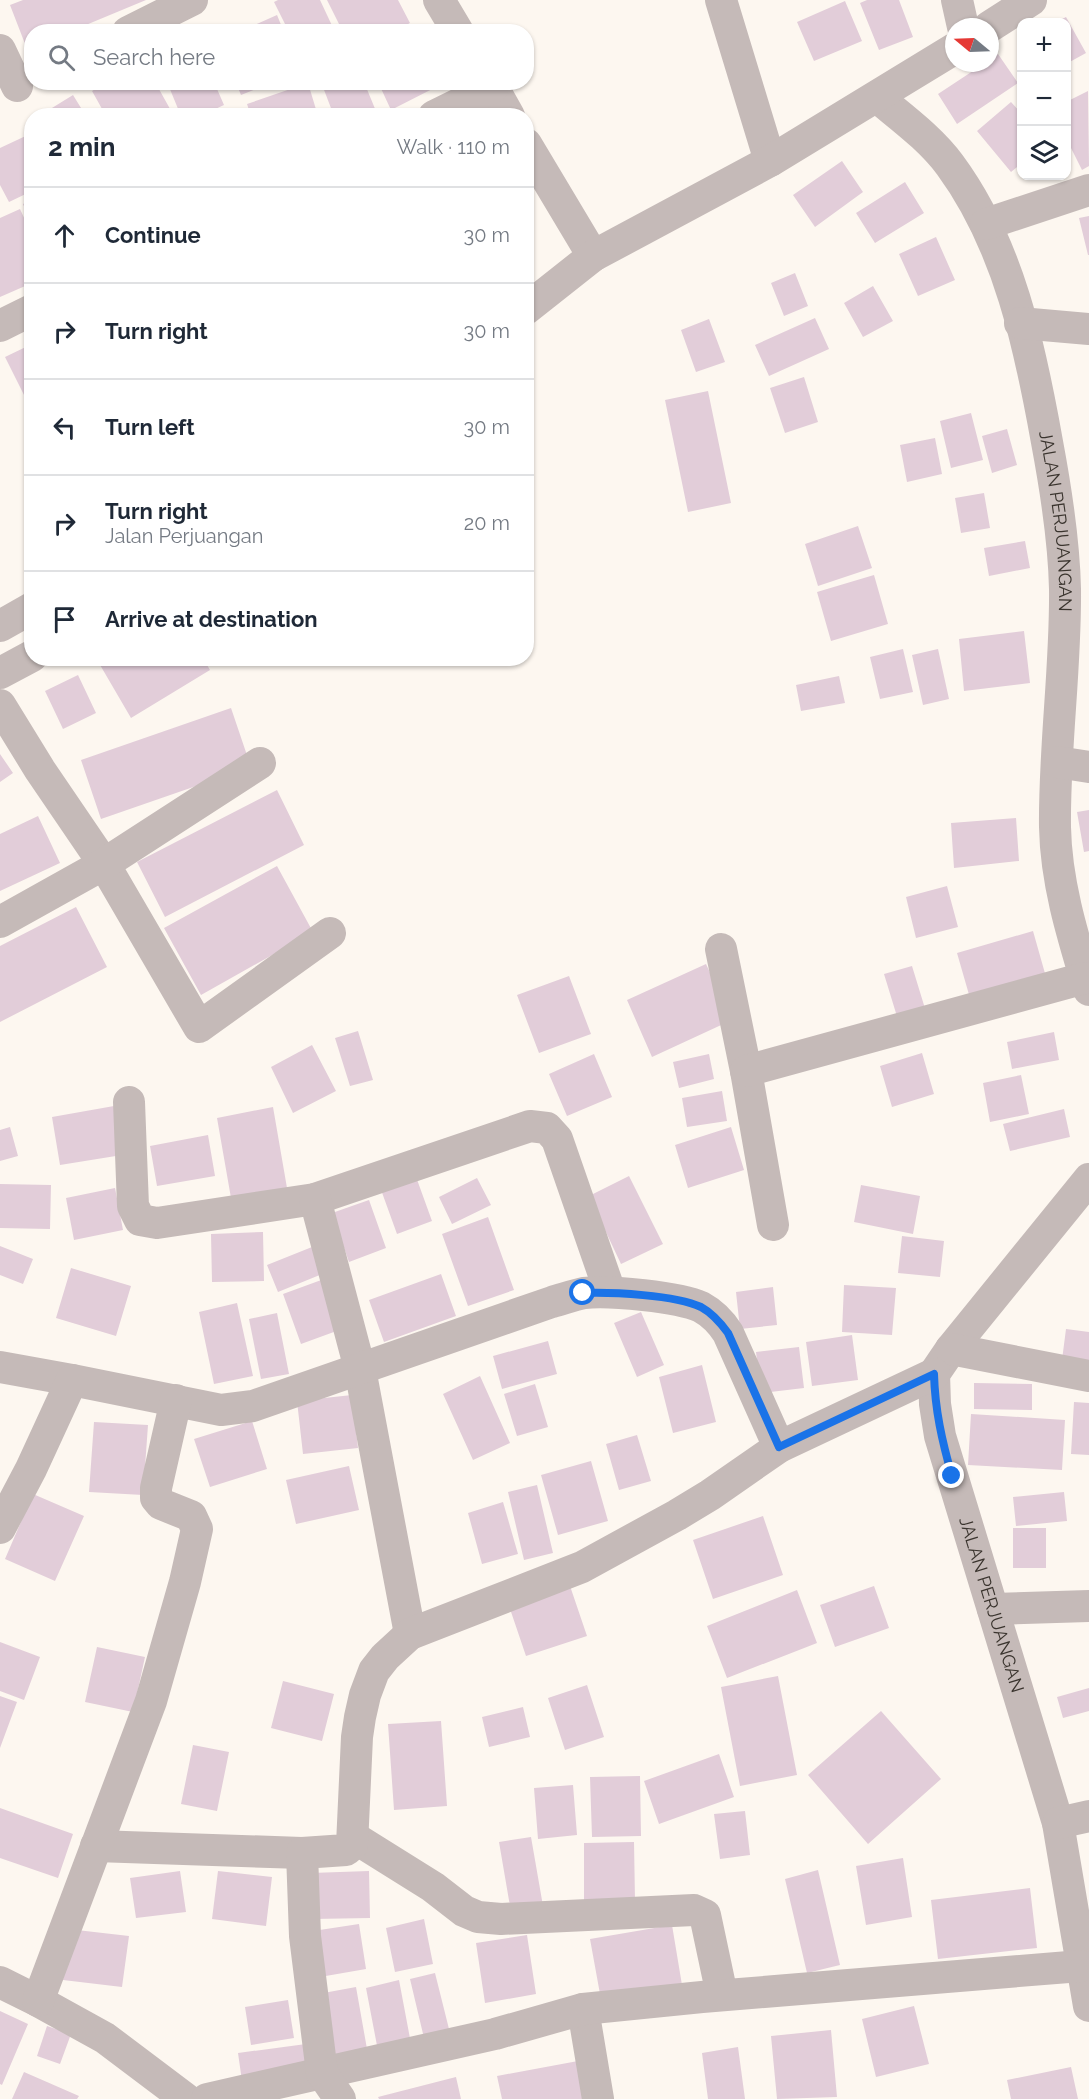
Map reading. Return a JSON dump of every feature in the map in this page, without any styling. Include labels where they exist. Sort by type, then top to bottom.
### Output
[{"type":"street","points":[[144,24],[192,0]]},
{"type":"street","points":[[439,0],[453,24]]},
{"type":"street","points":[[722,0],[770,161]]},
{"type":"street","points":[[957,0],[961,18]]},
{"type":"street","points":[[999,20],[1031,0]]},
{"type":"street","points":[[0,50],[16,87]]},
{"type":"street","points":[[534,303],[592,256],[770,161],[945,55]]},
{"type":"street","points":[[449,108],[482,90]]},
{"type":"street","points":[[494,90],[504,108]]},
{"type":"street","name":"JALAN PERJUANGAN","points":[[877,97],[915,129],[950,165],[986,224],[1010,282],[1039,396],[1062,534],[1077,587],[1058,762],[1055,828],[1069,924],[1087,984]]},
{"type":"street","points":[[534,158],[592,256]]},
{"type":"street","points":[[986,224],[1089,190]]},
{"type":"street","points":[[0,326],[24,314]]},
{"type":"street","points":[[1020,322],[1089,329]]},
{"type":"street","points":[[0,626],[24,612]]},
{"type":"street","points":[[0,673],[24,660]]},
{"type":"street","points":[[0,705],[40,770],[104,864],[199,1027],[330,933]]},
{"type":"street","points":[[1058,762],[1089,767]]},
{"type":"street","points":[[0,922],[104,864],[260,763]]},
{"type":"street","points":[[721,949],[746,1071],[773,1224]]},
{"type":"street","points":[[746,1071],[1087,984]]},
{"type":"street","points":[[129,1102],[133,1206],[140,1220],[158,1223],[315,1199],[530,1126],[547,1128],[557,1139],[610,1292]]},
{"type":"street","points":[[96,1846],[302,1853],[346,1850],[352,1845],[353,1838],[357,1737],[360,1717],[374,1671],[384,1657],[410,1634],[582,1567],[702,1500],[779,1447],[934,1374],[951,1349],[1089,1179]]},
{"type":"street","points":[[315,1199],[360,1369],[410,1634]]},
{"type":"street","points":[[0,1367],[221,1410],[253,1407],[552,1302],[583,1293],[610,1292],[685,1301],[702,1308],[718,1319],[728,1333],[779,1447]]},
{"type":"street","points":[[951,1349],[1089,1376]]},
{"type":"street","name":"JALAN PERJUANGAN","points":[[934,1374],[935,1404],[940,1436],[1058,1823],[1089,2006]]},
{"type":"street","points":[[0,1528],[31,1469],[72,1380]]},
{"type":"street","points":[[38,2001],[150,1701],[185,1582],[196,1528],[191,1516],[161,1504],[156,1498],[156,1488],[176,1400]]},
{"type":"street","points":[[993,1609],[1089,1606]]},
{"type":"street","points":[[1058,1823],[1089,1816]]},
{"type":"street","points":[[353,1838],[433,1887],[464,1911],[478,1917],[694,1910],[705,1915],[722,1995]]},
{"type":"street","points":[[302,1853],[305,1936],[322,2073],[340,2099]]},
{"type":"street","points":[[207,2099],[495,2034],[583,2009],[722,1995],[1081,1966]]},
{"type":"street","points":[[0,1982],[105,2038],[186,2099]]},
{"type":"street","points":[[583,2009],[598,2099]]},
{"type":"building","points":[[23,0],[146,0],[88,24],[24,24],[24,41],[10,5]]},
{"type":"building","points":[[278,0],[320,0],[331,24],[285,24],[274,2]]},
{"type":"building","points":[[327,0],[398,0],[410,23],[408,24],[339,24]]},
{"type":"building","points":[[867,0],[899,0],[913,37],[879,50],[860,3]]},
{"type":"building","points":[[845,1],[862,41],[814,61],[797,22]]},
{"type":"building","points":[[277,15],[281,24],[257,24]]},
{"type":"building","points":[[1071,26],[1086,53],[1071,61]]},
{"type":"building","points":[[999,55],[1017,82],[957,124],[938,94],[971,72],[999,72]]},
{"type":"building","points":[[159,90],[170,108],[102,108],[92,91]]},
{"type":"building","points":[[170,90],[217,90],[224,105],[217,108],[178,108]]},
{"type":"building","points":[[239,90],[254,90],[241,95]]},
{"type":"building","points":[[288,90],[310,90],[316,108],[248,108],[247,104]]},
{"type":"building","points":[[324,90],[367,90],[375,108],[331,108]]},
{"type":"building","points":[[382,90],[430,90],[395,108],[390,108]]},
{"type":"building","points":[[1088,91],[1089,166],[1082,170],[1071,148],[1071,100]]},
{"type":"building","points":[[73,95],[81,108],[52,108]]},
{"type":"building","points":[[1011,102],[1017,109],[1017,167],[1011,172],[977,131]]},
{"type":"building","points":[[24,137],[24,195],[9,202],[0,185],[0,148]]},
{"type":"building","points":[[842,161],[863,192],[815,227],[793,195]]},
{"type":"building","points":[[905,182],[924,213],[875,243],[856,213]]},
{"type":"building","points":[[20,209],[24,218],[24,286],[0,297],[0,218]]},
{"type":"building","points":[[1089,216],[1089,255],[1088,255],[1079,218]]},
{"type":"building","points":[[936,237],[955,280],[918,296],[899,254]]},
{"type":"building","points":[[795,273],[808,306],[784,316],[771,283]]},
{"type":"building","points":[[873,286],[893,321],[863,337],[844,303]]},
{"type":"building","points":[[815,318],[829,349],[769,376],[755,345]]},
{"type":"building","points":[[709,319],[725,362],[696,372],[681,330]]},
{"type":"building","points":[[24,348],[24,395],[5,357]]},
{"type":"building","points":[[804,377],[818,422],[785,433],[770,388]]},
{"type":"building","points":[[708,391],[731,503],[688,512],[665,400]]},
{"type":"building","points":[[971,413],[983,460],[951,468],[940,421]]},
{"type":"building","points":[[1007,429],[1017,465],[992,473],[982,436]]},
{"type":"building","points":[[935,438],[942,474],[907,482],[900,445]]},
{"type":"building","points":[[984,493],[990,528],[961,533],[955,498]]},
{"type":"building","points":[[858,526],[872,568],[818,586],[805,544]]},
{"type":"building","points":[[1025,541],[1030,568],[989,576],[984,548]]},
{"type":"building","points":[[874,575],[888,624],[831,641],[817,592]]},
{"type":"building","points":[[1024,631],[1030,683],[964,691],[959,639]]},
{"type":"building","points":[[903,649],[913,692],[880,699],[870,657]]},
{"type":"building","points":[[938,649],[949,699],[923,705],[912,655]]},
{"type":"building","points":[[101,666],[208,666],[210,670],[131,718]]},
{"type":"building","points":[[78,675],[96,713],[63,729],[45,691]]},
{"type":"building","points":[[839,676],[845,703],[801,711],[796,685]]},
{"type":"building","points":[[231,708],[251,767],[101,819],[81,760]]},
{"type":"building","points":[[0,754],[13,773],[0,782]]},
{"type":"building","points":[[277,790],[304,845],[165,917],[137,862]]},
{"type":"building","points":[[1089,810],[1089,851],[1084,852],[1077,812]]},
{"type":"building","points":[[38,816],[60,863],[0,891],[0,834]]},
{"type":"building","points":[[1016,818],[1019,861],[954,868],[951,823]]},
{"type":"building","points":[[277,866],[313,932],[201,995],[164,928]]},
{"type":"building","points":[[947,886],[958,927],[916,938],[906,897]]},
{"type":"building","points":[[76,907],[107,967],[0,1022],[0,946]]},
{"type":"building","points":[[1033,931],[1048,984],[972,1005],[957,953]]},
{"type":"building","points":[[706,964],[732,1020],[652,1057],[627,1000]]},
{"type":"building","points":[[912,966],[927,1015],[899,1023],[884,974]]},
{"type":"building","points":[[569,976],[591,1034],[539,1053],[517,995]]},
{"type":"building","points":[[358,1031],[373,1080],[350,1086],[335,1038]]},
{"type":"building","points":[[1054,1032],[1059,1060],[1012,1069],[1007,1042]]},
{"type":"building","points":[[312,1045],[336,1091],[293,1113],[271,1067]]},
{"type":"building","points":[[922,1053],[934,1094],[892,1107],[880,1066]]},
{"type":"building","points":[[594,1054],[612,1097],[567,1116],[549,1074]]},
{"type":"building","points":[[709,1054],[714,1079],[679,1088],[673,1062]]},
{"type":"building","points":[[1021,1075],[1029,1114],[990,1122],[983,1083]]},
{"type":"building","points":[[722,1091],[727,1121],[687,1127],[682,1098]]},
{"type":"building","points":[[114,1106],[122,1155],[60,1165],[52,1117]]},
{"type":"building","points":[[273,1107],[287,1188],[231,1198],[217,1118]]},
{"type":"building","points":[[1064,1109],[1070,1137],[1010,1151],[1003,1124]]},
{"type":"building","points":[[10,1127],[18,1156],[0,1161],[0,1130]]},
{"type":"building","points":[[731,1127],[744,1170],[688,1188],[675,1145]]},
{"type":"building","points":[[208,1135],[215,1176],[157,1186],[150,1146]]},
{"type":"building","points":[[415,1174],[432,1221],[397,1234],[380,1187]]},
{"type":"building","points":[[629,1176],[663,1244],[621,1264],[589,1196]]},
{"type":"building","points":[[477,1178],[491,1205],[452,1224],[439,1197]]},
{"type":"building","points":[[0,1184],[51,1185],[50,1229],[0,1228]]},
{"type":"building","points":[[861,1185],[920,1196],[913,1234],[854,1222]]},
{"type":"building","points":[[115,1188],[123,1230],[74,1240],[66,1198]]},
{"type":"building","points":[[369,1200],[386,1248],[349,1262],[332,1213]]},
{"type":"building","points":[[488,1217],[514,1290],[468,1306],[442,1234]]},
{"type":"building","points":[[263,1232],[264,1281],[212,1282],[211,1234]]},
{"type":"building","points":[[902,1236],[944,1241],[940,1277],[898,1273]]},
{"type":"building","points":[[322,1243],[332,1270],[278,1292],[267,1265]]},
{"type":"building","points":[[0,1246],[33,1259],[23,1284],[0,1275]]},
{"type":"building","points":[[71,1268],[131,1286],[116,1336],[56,1318]]},
{"type":"building","points":[[441,1274],[456,1316],[384,1342],[369,1300]]},
{"type":"building","points":[[324,1279],[342,1329],[301,1344],[283,1294]]},
{"type":"building","points":[[844,1285],[896,1288],[892,1335],[842,1332]]},
{"type":"building","points":[[773,1287],[777,1325],[740,1329],[736,1292]]},
{"type":"building","points":[[237,1303],[253,1376],[214,1384],[199,1312]]},
{"type":"building","points":[[641,1312],[664,1365],[637,1377],[614,1323]]},
{"type":"building","points":[[277,1313],[289,1374],[261,1379],[249,1319]]},
{"type":"building","points":[[1066,1329],[1089,1332],[1089,1363],[1062,1360]]},
{"type":"building","points":[[852,1335],[858,1380],[812,1386],[806,1342]]},
{"type":"building","points":[[548,1341],[557,1374],[502,1389],[493,1356]]},
{"type":"building","points":[[799,1347],[804,1388],[761,1393],[756,1352]]},
{"type":"building","points":[[702,1365],[716,1422],[673,1433],[659,1377]]},
{"type":"building","points":[[480,1376],[510,1443],[473,1460],[443,1394]]},
{"type":"building","points":[[974,1383],[1032,1384],[1032,1410],[974,1409]]},
{"type":"building","points":[[535,1384],[548,1427],[517,1436],[504,1394]]},
{"type":"building","points":[[352,1395],[358,1448],[303,1454],[297,1401]]},
{"type":"building","points":[[1074,1402],[1089,1403],[1089,1455],[1071,1454]]},
{"type":"building","points":[[971,1414],[1065,1420],[1062,1470],[968,1465]]},
{"type":"building","points":[[252,1421],[267,1469],[210,1487],[194,1439]]},
{"type":"building","points":[[94,1422],[148,1425],[143,1495],[89,1492]]},
{"type":"building","points":[[637,1435],[651,1481],[619,1490],[606,1444]]},
{"type":"building","points":[[591,1461],[608,1521],[558,1535],[541,1475]]},
{"type":"building","points":[[349,1466],[359,1510],[296,1524],[286,1480]]},
{"type":"building","points":[[537,1485],[553,1553],[524,1560],[508,1492]]},
{"type":"building","points":[[1064,1492],[1067,1521],[1016,1526],[1013,1497]]},
{"type":"building","points":[[33,1494],[84,1516],[55,1581],[5,1559]]},
{"type":"building","points":[[503,1502],[518,1554],[482,1564],[468,1513]]},
{"type":"building","points":[[763,1516],[783,1575],[713,1599],[693,1540]]},
{"type":"building","points":[[1013,1528],[1046,1528],[1046,1568],[1013,1568]]},
{"type":"building","points":[[569,1583],[587,1636],[526,1656],[508,1603]]},
{"type":"building","points":[[874,1586],[889,1628],[835,1647],[820,1605]]},
{"type":"building","points":[[797,1590],[817,1643],[727,1678],[707,1626]]},
{"type":"building","points":[[0,1642],[40,1657],[24,1700],[0,1691]]},
{"type":"building","points":[[97,1647],[145,1657],[133,1712],[85,1702]]},
{"type":"building","points":[[778,1676],[797,1775],[740,1786],[721,1687]]},
{"type":"building","points":[[283,1681],[334,1694],[322,1741],[271,1728]]},
{"type":"building","points":[[587,1685],[604,1737],[565,1750],[548,1698]]},
{"type":"building","points":[[1089,1688],[1089,1711],[1063,1718],[1057,1697]]},
{"type":"building","points":[[0,1696],[17,1702],[0,1748]]},
{"type":"building","points":[[523,1707],[530,1737],[489,1747],[482,1717]]},
{"type":"building","points":[[881,1711],[941,1779],[868,1844],[808,1775]]},
{"type":"building","points":[[441,1721],[447,1806],[394,1810],[388,1724]]},
{"type":"building","points":[[193,1745],[229,1752],[217,1811],[181,1804]]},
{"type":"building","points":[[719,1754],[734,1797],[659,1824],[644,1781]]},
{"type":"building","points":[[640,1776],[641,1836],[592,1837],[590,1777]]},
{"type":"building","points":[[573,1785],[577,1835],[538,1839],[534,1788]]},
{"type":"building","points":[[0,1808],[73,1834],[58,1878],[0,1858]]},
{"type":"building","points":[[745,1811],[750,1855],[720,1859],[714,1814]]},
{"type":"building","points":[[531,1837],[543,1906],[511,1912],[499,1842]]},
{"type":"building","points":[[634,1842],[635,1901],[584,1902],[584,1843]]},
{"type":"building","points":[[903,1858],[912,1917],[866,1925],[856,1866]]},
{"type":"building","points":[[818,1870],[840,1965],[807,1973],[785,1879]]},
{"type":"building","points":[[180,1871],[186,1912],[136,1918],[130,1878]]},
{"type":"building","points":[[218,1871],[272,1877],[266,1926],[212,1919]]},
{"type":"building","points":[[369,1871],[370,1918],[313,1919],[311,1873]]},
{"type":"building","points":[[1030,1888],[1037,1948],[938,1959],[931,1900]]},
{"type":"building","points":[[424,1919],[433,1964],[395,1972],[386,1928]]},
{"type":"building","points":[[359,1924],[366,1969],[320,1977],[313,1931]]},
{"type":"building","points":[[672,1925],[683,1991],[602,2005],[590,1939]]},
{"type":"building","points":[[68,1929],[129,1936],[122,1987],[63,1980]]},
{"type":"building","points":[[527,1935],[536,1994],[485,2003],[476,1943]]},
{"type":"building","points":[[435,1973],[450,2033],[424,2038],[410,1979]]},
{"type":"building","points":[[399,1980],[412,2049],[379,2056],[366,1988]]},
{"type":"building","points":[[356,1987],[367,2049],[329,2056],[318,1994]]},
{"type":"building","points":[[288,2000],[294,2038],[251,2045],[245,2007]]},
{"type":"building","points":[[914,2006],[929,2064],[876,2077],[862,2019]]},
{"type":"building","points":[[0,2011],[28,2024],[2,2085],[0,2084]]},
{"type":"building","points":[[47,2026],[71,2034],[60,2064],[37,2056]]},
{"type":"building","points":[[831,2030],[837,2097],[777,2099],[771,2036]]},
{"type":"building","points":[[306,2044],[310,2072],[242,2081],[238,2053]]},
{"type":"building","points":[[738,2047],[745,2099],[708,2099],[702,2053]]},
{"type":"building","points":[[578,2061],[585,2099],[502,2099],[497,2076]]},
{"type":"building","points":[[1071,2067],[1078,2099],[1011,2099],[1007,2080]]},
{"type":"building","points":[[24,2072],[79,2096],[77,2099],[12,2099]]},
{"type":"building","points":[[456,2077],[461,2099],[379,2099],[378,2097]]},
{"type":"route","points":[[583,1293],[610,1292],[685,1301],[702,1308],[718,1319],[728,1333],[779,1447],[934,1374],[935,1404],[940,1436],[952,1476]]}]
